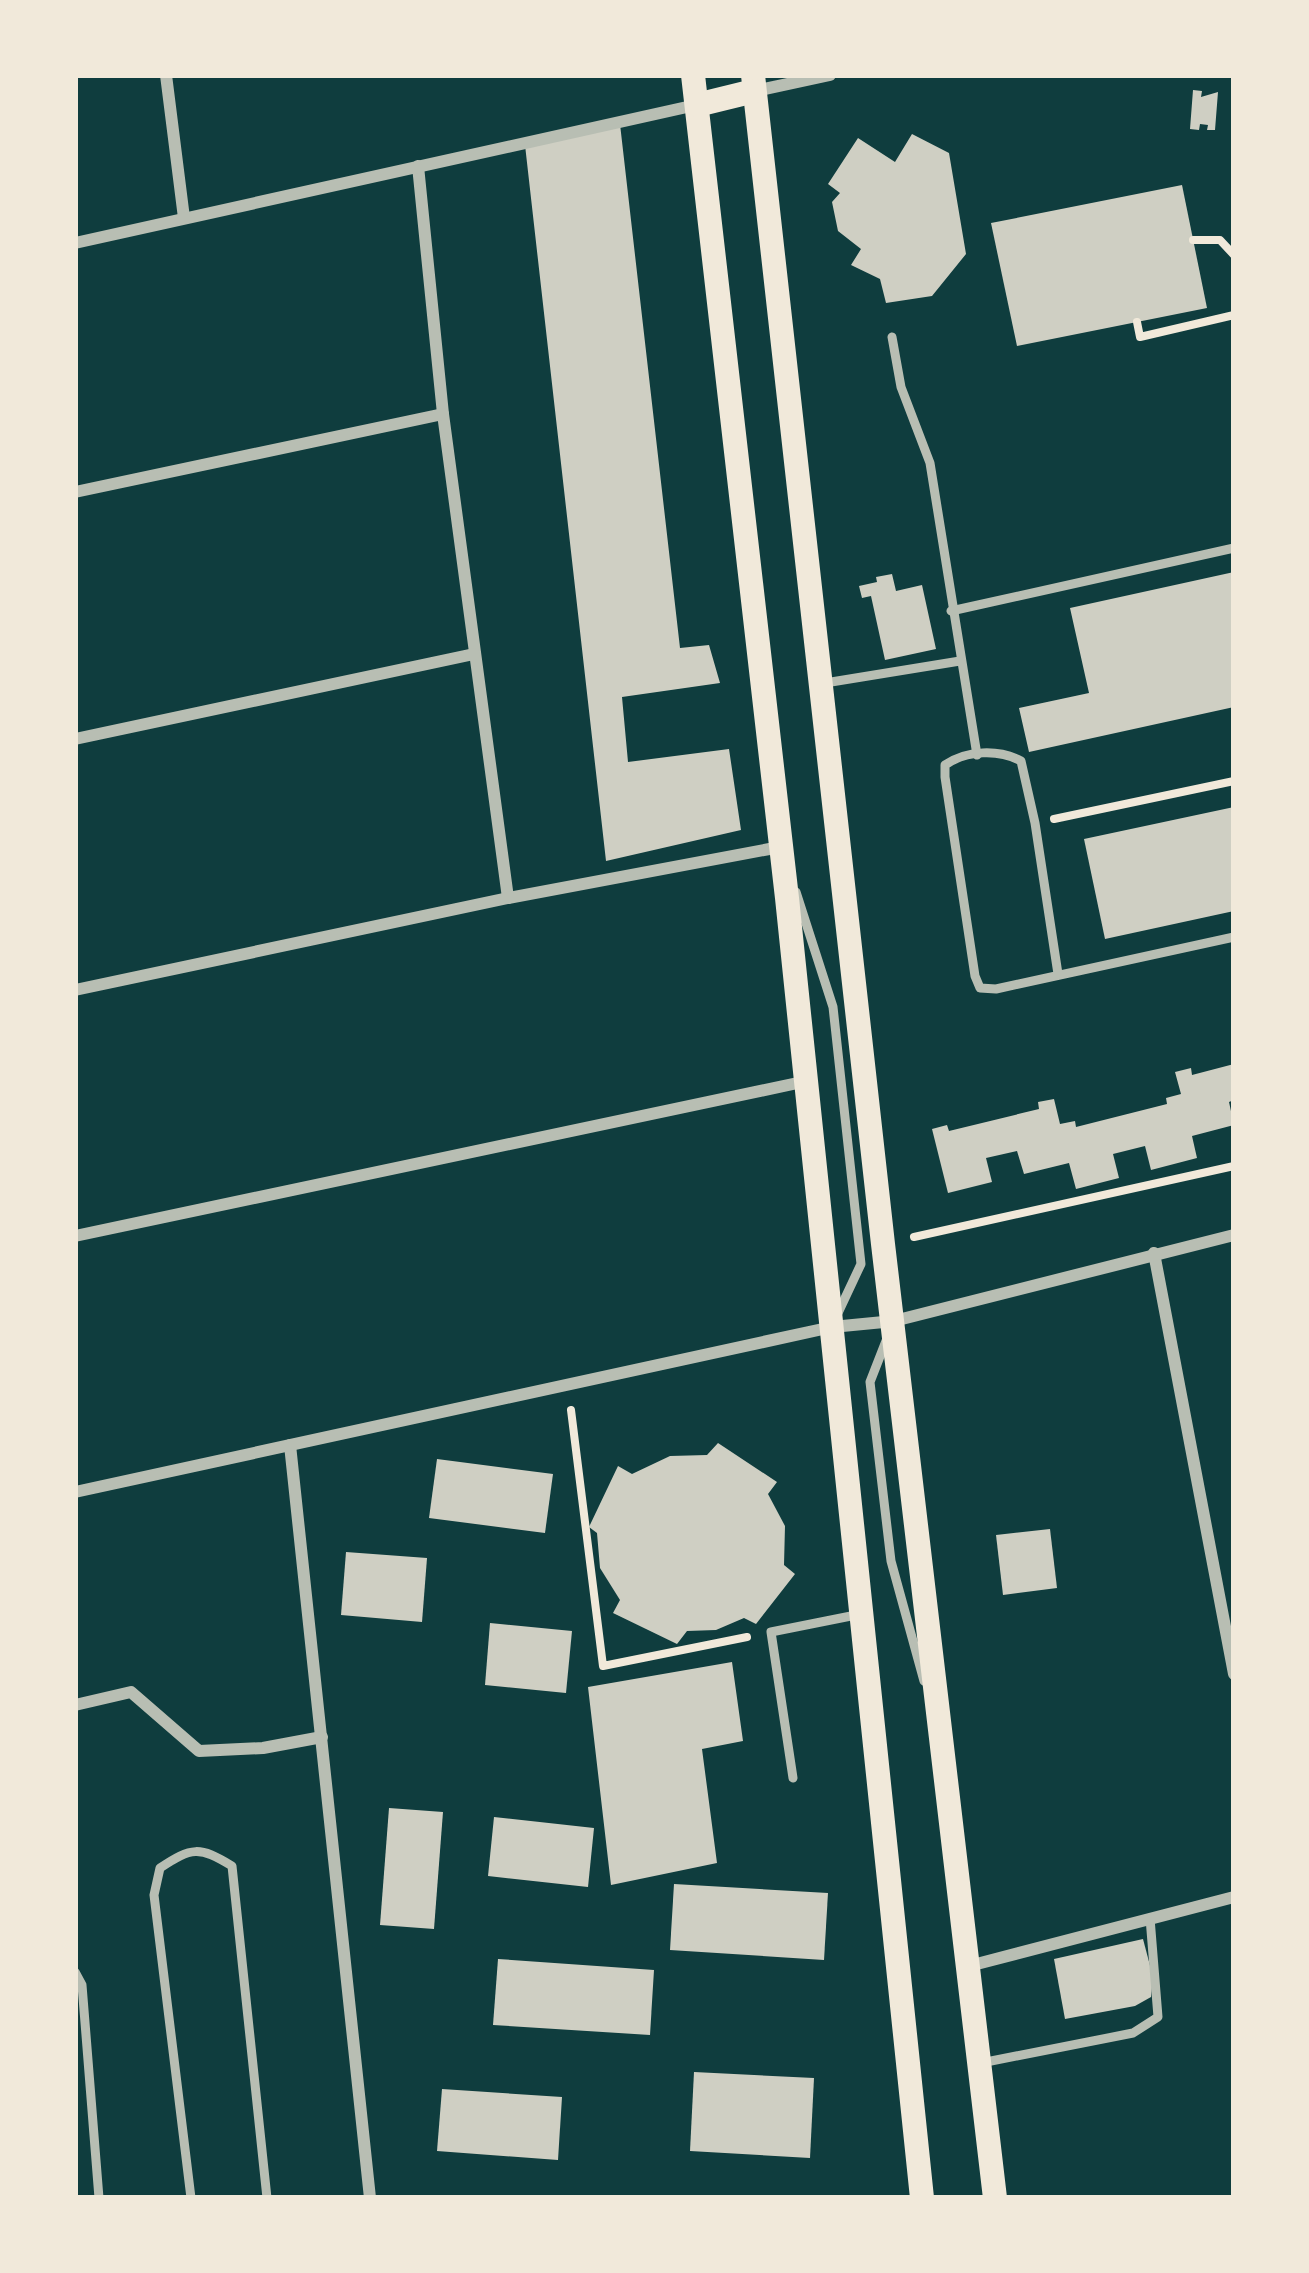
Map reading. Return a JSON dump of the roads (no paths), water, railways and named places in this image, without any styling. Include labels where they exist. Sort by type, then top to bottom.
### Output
[{"type":"main road","points":[[693,75],[782,847],[922,2198]]},
{"type":"main road","points":[[697,105],[753,83],[995,2198]]},
{"type":"street","points":[[166,75],[184,218]]},
{"type":"street","points":[[753,83],[830,75]]},
{"type":"street","points":[[75,243],[697,105]]},
{"type":"street","points":[[418,166],[443,415],[508,898]]},
{"type":"street","points":[[75,492],[443,415]]},
{"type":"street","points":[[75,739],[473,654]]},
{"type":"street","points":[[75,990],[508,898],[782,847]]},
{"type":"street","points":[[75,1235],[807,1082]]},
{"type":"street","points":[[75,1492],[832,1327],[894,1322],[1234,1235]]},
{"type":"street","points":[[1154,1253],[1234,1674]]},
{"type":"street","points":[[290,1445],[370,2198]]},
{"type":"street","points":[[75,1705],[131,1692],[200,1750],[263,1748],[322,1737]]},
{"type":"street","points":[[969,1966],[1234,1897]]},
{"type":"lane","points":[[892,337],[901,387],[930,463],[977,755]]},
{"type":"lane","points":[[951,611],[1234,548]]},
{"type":"lane","points":[[820,683],[960,661]]},
{"type":"lane","points":[[1058,974],[1021,761],[1004,752],[955,758],[945,765],[980,988],[996,989],[1234,938]]},
{"type":"lane","points":[[782,847],[833,1006],[861,1264],[832,1327]]},
{"type":"lane","points":[[793,1778],[771,1632],[864,1613]]},
{"type":"lane","points":[[191,2198],[154,1895],[160,1868],[186,1851],[209,1852],[232,1866],[267,2198]]},
{"type":"lane","points":[[981,2063],[1133,2033],[1158,2017],[1150,1918]]},
{"type":"lane","points":[[75,1972],[82,1985],[99,2198]]}]
